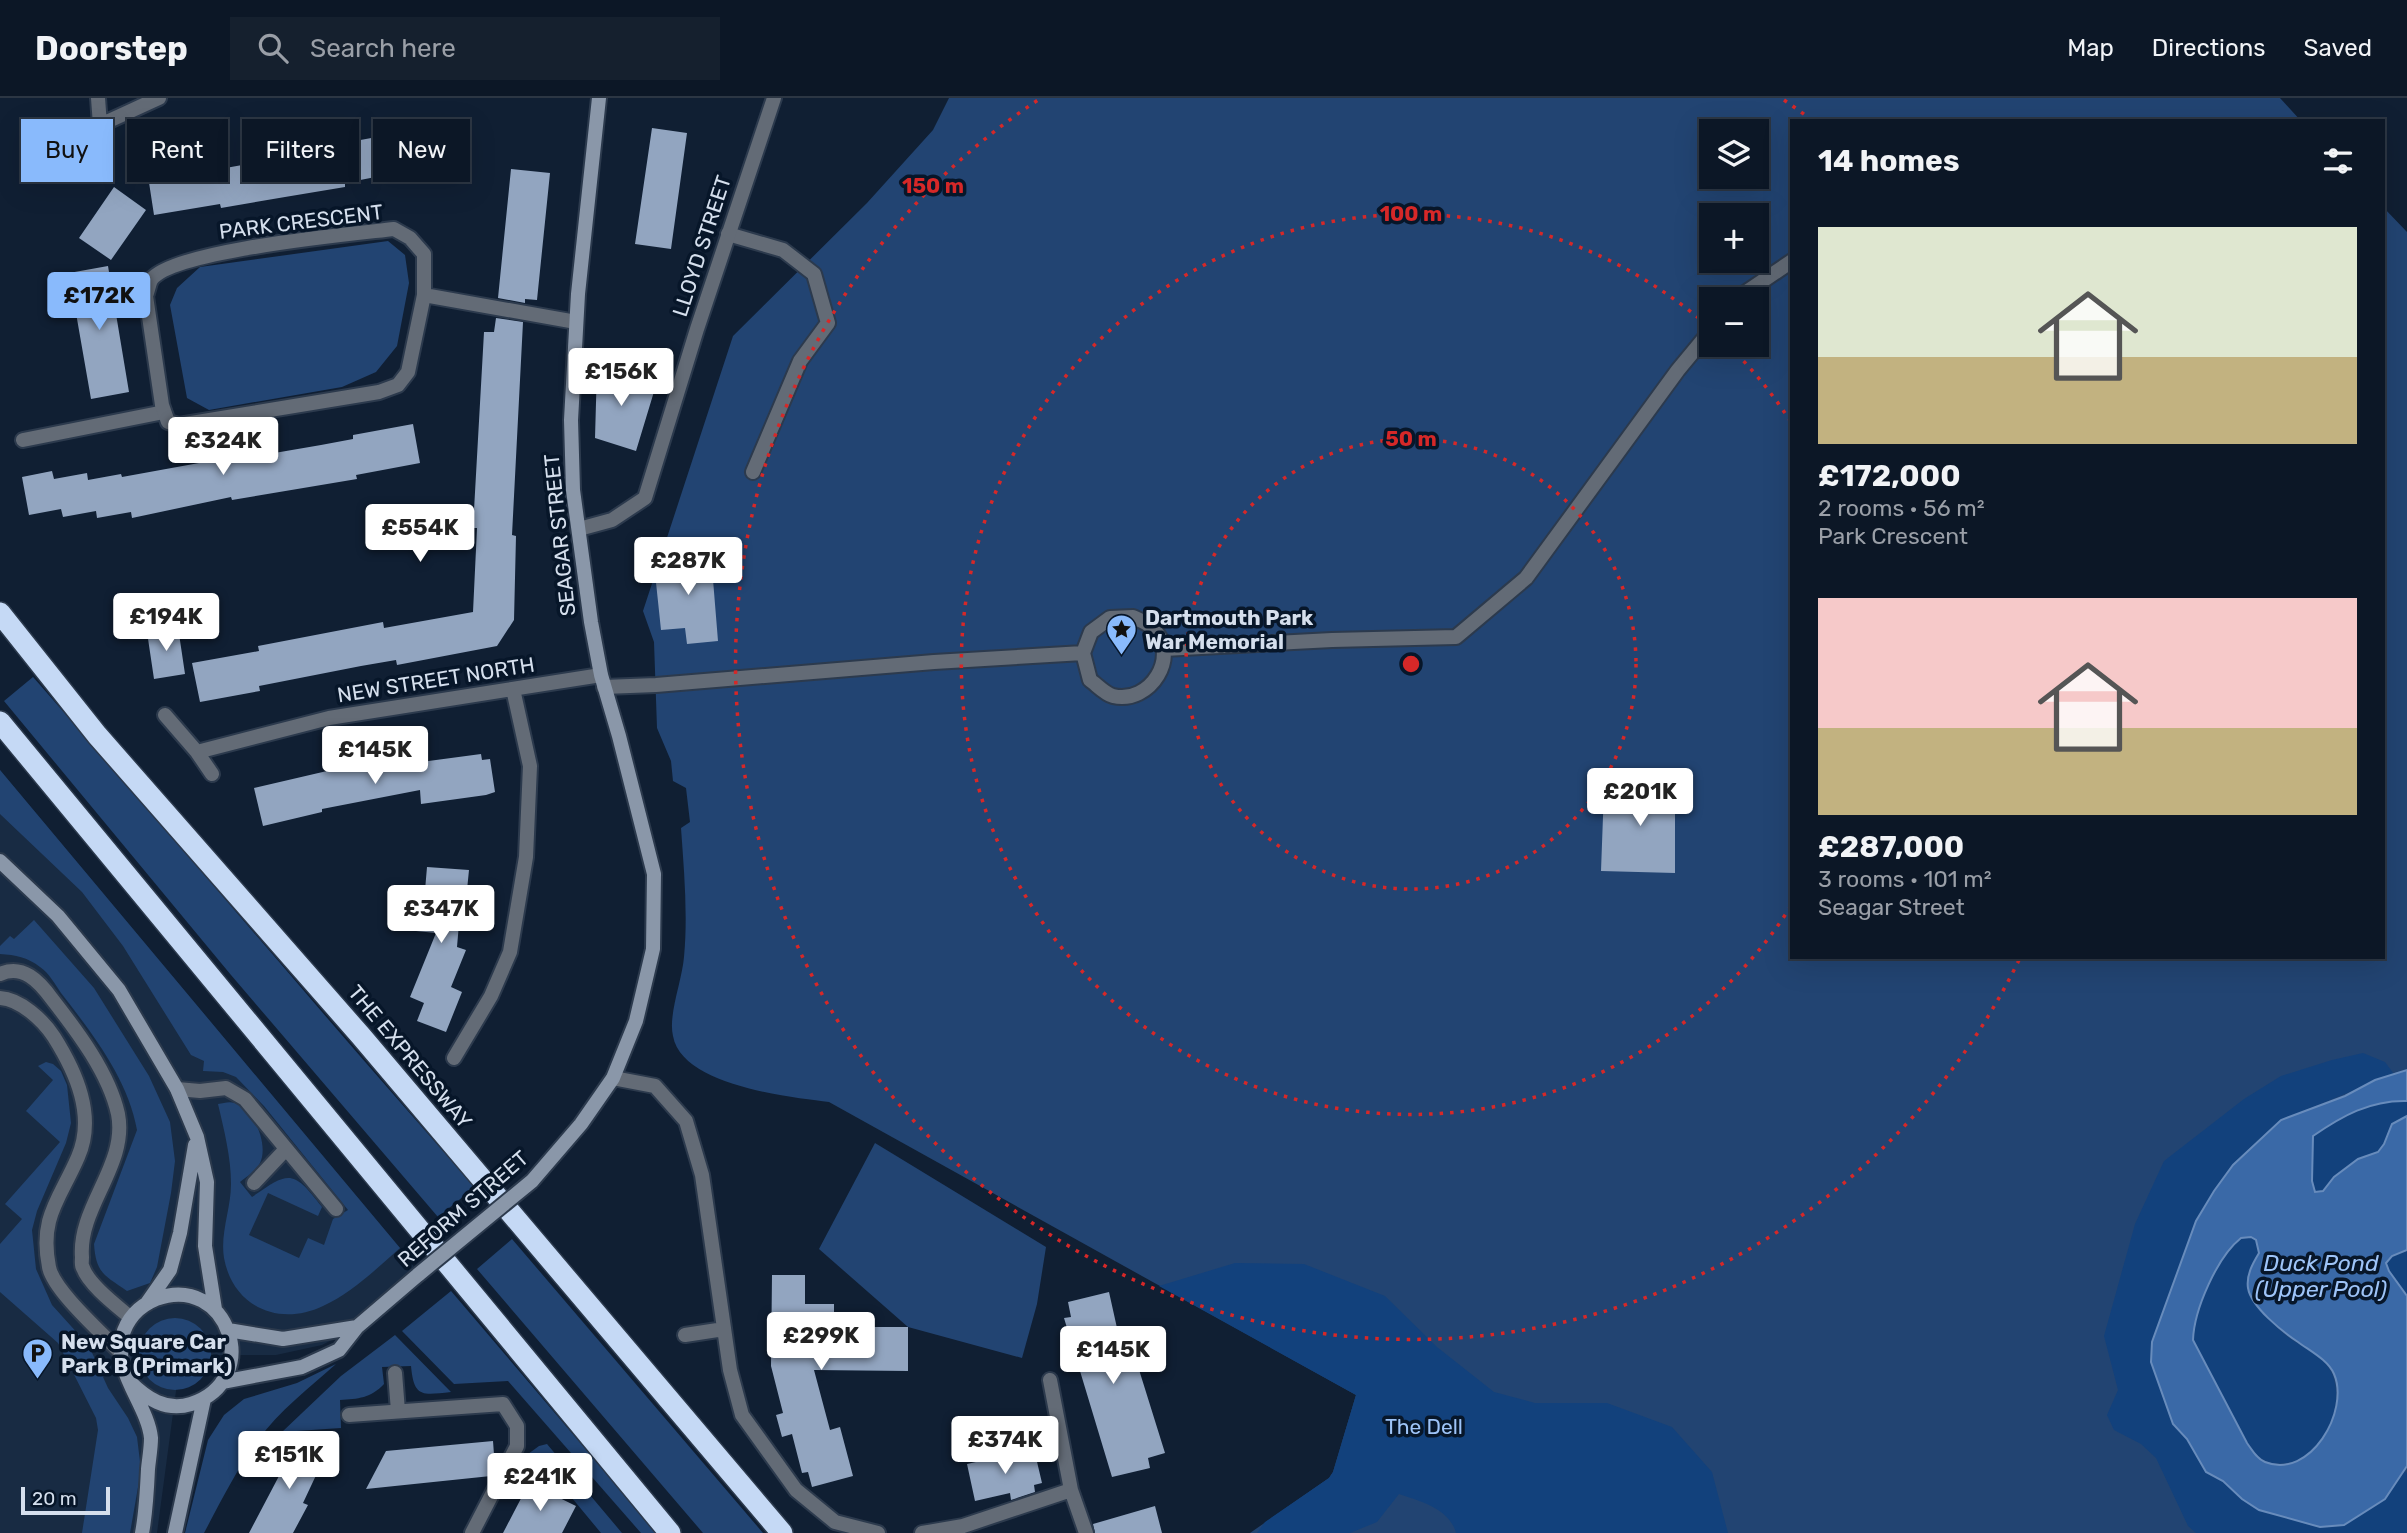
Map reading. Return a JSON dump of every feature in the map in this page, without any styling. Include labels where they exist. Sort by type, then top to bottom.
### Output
[{"type":"highway","name":"THE EXPRESSWAY","points":[[0,613],[97,735],[361,1036],[782,1533]]},
{"type":"highway","points":[[0,722],[670,1533]]},
{"type":"street","points":[[99,98],[100,125],[159,98]]},
{"type":"street","name":"SEAGAR STREET","points":[[600,98],[576,322],[571,420],[573,490],[590,622],[602,681]]},
{"type":"street","name":"LLOYD STREET","points":[[579,529],[612,520],[645,498],[774,98]]},
{"type":"street","name":"PARK CRESCENT","points":[[394,229],[410,237],[424,254],[424,295],[408,372],[398,385],[379,392],[179,425],[168,422],[164,412],[146,296],[152,279],[168,269],[219,252],[394,229]]},
{"type":"street","points":[[728,234],[783,250],[814,274],[828,323],[800,361],[753,472]]},
{"type":"street","points":[[1754,287],[1790,262]]},
{"type":"street","points":[[424,295],[576,322]]},
{"type":"street","points":[[1164,649],[1456,637],[1526,578],[1570,515],[1699,345]]},
{"type":"street","points":[[23,440],[164,412]]},
{"type":"street","points":[[1133,617],[1153,628],[1164,649],[1160,676],[1139,694],[1112,696],[1090,680],[1083,653],[1091,632],[1110,618],[1133,617]]},
{"type":"street","name":"NEW STREET NORTH","points":[[197,752],[328,718],[513,689],[602,681],[656,685],[934,662],[1083,653]]},
{"type":"street","name":"REFORM STREET","points":[[222,1382],[302,1367],[339,1350],[357,1327],[532,1181],[581,1124],[613,1078],[636,1021],[653,949],[653,874],[619,736],[602,681]]},
{"type":"street","points":[[454,1058],[491,996],[510,952],[526,857],[530,766],[513,689]]},
{"type":"street","points":[[165,715],[212,774]]},
{"type":"street","points":[[0,861],[58,916],[118,990],[177,1089],[197,1137],[207,1182],[205,1246],[215,1310]]},
{"type":"street","points":[[0,974],[16,970],[28,974],[42,986],[77,1031],[109,1087],[118,1116],[117,1144],[86,1223],[81,1245],[82,1268],[98,1288],[131,1318]]},
{"type":"street","points":[[0,998],[12,999],[48,1027],[69,1061],[84,1101],[85,1130],[79,1155],[48,1217],[45,1241],[49,1271],[76,1308],[120,1352]]},
{"type":"street","points":[[613,1078],[655,1086],[686,1121],[702,1175],[730,1370],[742,1415],[796,1490],[835,1522],[878,1533]]},
{"type":"street","points":[[177,1089],[200,1091],[226,1088],[245,1099],[336,1209]]},
{"type":"street","points":[[142,1533],[151,1436],[123,1369],[121,1339],[131,1318],[147,1303],[170,1270],[180,1233],[197,1137]]},
{"type":"street","points":[[254,1183],[286,1149]]},
{"type":"street","points":[[130,1382],[143,1395],[156,1402],[172,1406],[188,1405],[204,1399],[222,1382],[232,1356],[228,1330],[215,1310],[202,1301],[186,1296],[167,1296],[147,1303]]},
{"type":"street","points":[[228,1330],[283,1339],[357,1327]]},
{"type":"street","points":[[685,1335],[724,1329]]},
{"type":"street","points":[[395,1373],[398,1411]]},
{"type":"street","points":[[1050,1380],[1071,1490],[1086,1533]]},
{"type":"street","points":[[175,1533],[204,1399]]},
{"type":"street","points":[[349,1415],[503,1404],[517,1426],[517,1446],[472,1533]]},
{"type":"street","points":[[922,1533],[962,1526],[1071,1490]]},
{"type":"shaded area","points":[[0,770],[419,1274],[357,1327],[322,1345],[276,1355],[176,1355],[176,1391],[157,1533],[0,1533]]},
{"type":"green space","points":[[949,98],[2280,98],[2299,119],[1790,119],[1790,959],[2385,959],[2385,209],[2407,232],[2407,1533],[1250,1533],[1329,1478],[1356,1395],[829,1102],[765,1092],[716,1078],[696,1067],[681,1053],[673,1036],[672,1018],[683,966],[685,941],[681,828],[690,822],[686,788],[673,781],[671,761],[657,728],[654,642],[643,611],[733,336],[867,203],[933,130]]},
{"type":"green space","points":[[388,241],[405,255],[409,283],[397,346],[376,372],[342,387],[209,410],[187,398],[170,305],[177,288],[200,267]]},
{"type":"green space","points":[[33,677],[475,1187],[438,1217],[231,975],[4,701]]},
{"type":"green space","points":[[0,770],[400,1248],[344,1294],[323,1306],[290,1314],[260,1308],[237,1289],[229,1275],[223,1249],[231,1174],[218,1104],[231,1102],[242,1107],[258,1128],[263,1147],[260,1163],[240,1182],[252,1197],[274,1182],[290,1178],[304,1186],[322,1207],[318,1216],[268,1193],[249,1235],[299,1258],[308,1238],[324,1245],[333,1219],[348,1210],[264,1106],[236,1077],[223,1072],[203,1071],[204,1061],[191,1055],[123,946],[82,892],[0,814]]},
{"type":"green space","points":[[34,920],[94,988],[149,1076],[170,1122],[175,1161],[157,1267],[150,1283],[127,1291],[112,1281],[99,1267],[94,1244],[137,1130],[126,1093],[107,1057],[49,975],[26,959],[0,954],[0,946],[10,936],[14,939]]},
{"type":"green space","points":[[2363,1053],[2385,1062],[2394,1074],[2281,1120],[2233,1165],[2214,1191],[2196,1221],[2152,1341],[2151,1362],[2173,1424],[2187,1439],[2206,1472],[2223,1481],[2242,1499],[2344,1525],[2385,1499],[2404,1470],[2407,1474],[2407,1533],[2196,1533],[2188,1526],[2156,1458],[2141,1444],[2114,1430],[2107,1415],[2118,1390],[2104,1336],[2135,1224],[2164,1161],[2244,1099],[2281,1076]]},
{"type":"green space","points":[[46,1062],[61,1071],[67,1085],[71,1123],[66,1143],[37,1211],[32,1230],[36,1269],[52,1305],[89,1346],[108,1388],[137,1437],[141,1470],[130,1533],[82,1533],[98,1430],[96,1418],[58,1343],[0,1292],[0,1244],[22,1219],[5,1204],[60,1142],[26,1111],[53,1080],[38,1066]]},
{"type":"green space","points":[[2394,1101],[2407,1101],[2407,1116],[2392,1124],[2378,1152],[2358,1159],[2334,1177],[2323,1191],[2315,1192],[2312,1181],[2313,1136],[2352,1114]]},
{"type":"green space","points":[[875,1143],[1046,1247],[1037,1304],[1022,1358],[908,1327],[819,1249]]},
{"type":"green space","points":[[2251,1237],[2256,1240],[2259,1253],[2253,1263],[2271,1319],[2283,1333],[2321,1359],[2334,1378],[2336,1402],[2329,1427],[2315,1449],[2293,1462],[2273,1463],[2255,1453],[2247,1443],[2193,1340],[2194,1328],[2208,1285],[2232,1247],[2241,1238]]},
{"type":"green space","points":[[512,1239],[763,1533],[703,1533],[477,1269]]},
{"type":"green space","points":[[2407,1250],[2407,1296],[2389,1271],[2386,1262],[2392,1256]]},
{"type":"green space","name":"The Dell","points":[[1235,1263],[1304,1264],[1385,1296],[1437,1347],[1494,1392],[1535,1403],[1607,1403],[1672,1427],[1712,1472],[1728,1533],[1456,1533],[1448,1518],[1441,1512],[1399,1494],[1377,1522],[1350,1533],[1257,1533],[1265,1522],[1329,1478],[1356,1395],[1159,1286]]},
{"type":"green space","points":[[451,1291],[657,1533],[641,1533],[508,1381],[454,1384],[402,1331]]},
{"type":"green space","points":[[175,1318],[189,1321],[201,1328],[208,1340],[211,1354],[208,1368],[201,1380],[189,1387],[175,1390],[161,1387],[149,1380],[142,1368],[139,1354],[142,1340],[149,1328],[161,1321]]},
{"type":"green space","points":[[395,1335],[451,1392],[421,1392],[414,1384],[411,1366],[382,1367],[384,1384],[379,1389],[364,1397],[340,1400],[341,1428],[282,1432],[341,1376]]},
{"type":"green space","points":[[336,1364],[266,1429],[236,1474],[204,1533],[185,1533],[208,1440],[224,1415],[244,1399],[297,1383]]},
{"type":"green space","points":[[547,1444],[622,1533],[601,1533],[567,1492],[528,1454]]},
{"type":"water","name":"Duck Pond (Upper Pool)","points":[[2407,1070],[2407,1101],[2369,1106],[2313,1136],[2312,1181],[2315,1192],[2323,1191],[2334,1177],[2358,1159],[2378,1152],[2392,1124],[2407,1116],[2407,1250],[2392,1256],[2386,1263],[2407,1296],[2407,1466],[2385,1499],[2344,1525],[2320,1527],[2259,1510],[2223,1481],[2206,1472],[2187,1439],[2173,1424],[2151,1362],[2152,1342],[2196,1221],[2233,1165],[2281,1120],[2345,1096],[2375,1080]],"holes":[[[2251,1237],[2256,1240],[2259,1253],[2248,1278],[2250,1295],[2276,1326],[2328,1364],[2334,1374],[2337,1389],[2331,1423],[2322,1439],[2311,1452],[2297,1461],[2282,1465],[2262,1461],[2247,1443],[2193,1340],[2202,1300],[2224,1258],[2241,1238]]]},
{"type":"building","points":[[652,128],[687,133],[671,249],[635,244]]},
{"type":"building","points":[[373,138],[373,177],[359,180],[359,140]]},
{"type":"building","points":[[242,165],[242,182],[350,182],[345,183],[345,187],[221,208],[220,204],[154,215],[149,182],[228,182],[228,168]]},
{"type":"building","points":[[511,169],[550,173],[537,300],[525,299],[525,303],[498,298]]},
{"type":"building","points":[[114,187],[146,210],[111,260],[79,238]]},
{"type":"building","points":[[108,266],[129,392],[91,399],[69,273]]},
{"type":"building","points":[[496,318],[523,322],[512,535],[516,536],[514,620],[497,646],[397,665],[396,660],[361,666],[259,686],[260,691],[200,702],[192,663],[259,651],[258,646],[383,622],[384,628],[473,612],[477,528],[473,528],[484,332],[494,332]]},
{"type":"building","points":[[597,367],[656,385],[636,451],[595,438]]},
{"type":"building","points":[[413,424],[420,463],[356,475],[357,479],[232,500],[231,497],[132,518],[131,512],[97,518],[96,511],[63,517],[61,509],[29,515],[22,477],[52,471],[54,479],[87,473],[88,480],[121,474],[122,477],[321,445],[353,439],[353,435]]},
{"type":"building","points":[[711,555],[718,641],[687,644],[685,628],[661,630],[655,573],[660,559]]},
{"type":"building","points":[[178,627],[185,674],[154,679],[147,632]]},
{"type":"building","points":[[481,754],[482,760],[490,759],[495,792],[486,795],[421,804],[420,790],[322,809],[322,812],[263,826],[254,788],[357,764],[358,767],[405,758],[406,764]]},
{"type":"building","points":[[1650,773],[1675,777],[1675,873],[1601,871],[1604,789],[1647,790]]},
{"type":"building","points":[[427,867],[469,870],[466,900],[461,900],[457,947],[466,950],[451,987],[462,992],[446,1032],[417,1021],[424,1003],[410,997],[436,933],[416,931],[418,902],[424,902]]},
{"type":"building","points":[[772,1275],[805,1275],[805,1304],[834,1304],[834,1327],[908,1327],[908,1371],[814,1370],[830,1430],[840,1427],[853,1476],[812,1487],[808,1472],[802,1473],[792,1434],[782,1437],[776,1415],[783,1413],[771,1366]]},
{"type":"building","points":[[1109,1292],[1121,1346],[1131,1344],[1165,1453],[1148,1458],[1150,1468],[1112,1477],[1064,1318],[1071,1317],[1068,1302]]},
{"type":"building","points":[[493,1441],[495,1468],[491,1476],[366,1489],[386,1451]]},
{"type":"building","points":[[303,1443],[326,1454],[303,1503],[308,1505],[293,1533],[249,1533],[279,1476],[274,1474],[287,1447],[298,1453]]},
{"type":"building","points":[[1034,1449],[1042,1483],[1034,1485],[1035,1492],[1011,1500],[1010,1493],[975,1501],[967,1464]]},
{"type":"building","points":[[529,1483],[576,1506],[562,1533],[503,1533]]},
{"type":"building","points":[[1155,1506],[1162,1533],[1095,1533],[1093,1524]]},
{"type":"place","name":"Dartmouth Park War Memorial","points":[[1122,657]]},
{"type":"place","name":"New Square Car Park B (Primark)","points":[[38,1381]]}]
